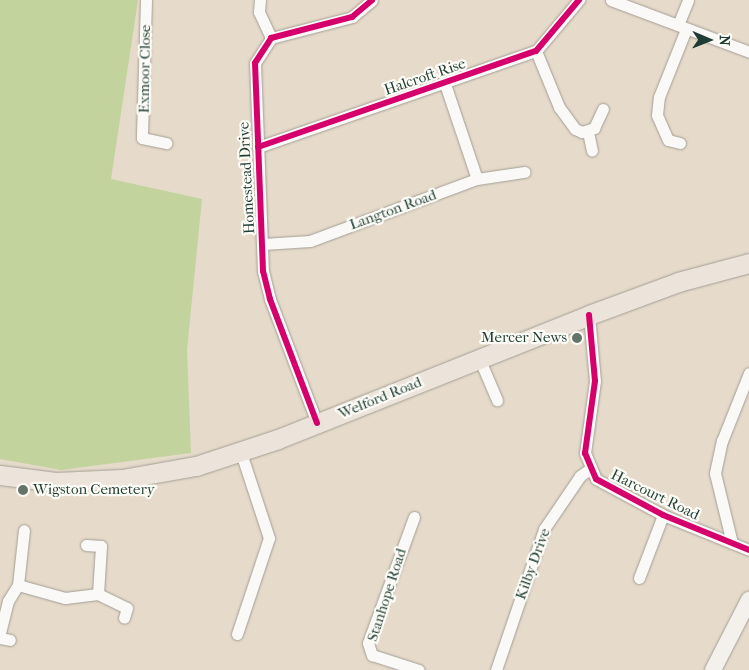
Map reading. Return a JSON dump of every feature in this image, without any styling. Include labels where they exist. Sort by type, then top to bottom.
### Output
[{"type":"main road","name":"Welford Road","points":[[0,476],[56,482],[122,479],[177,470],[241,453],[589,314],[678,282],[749,263]]},
{"type":"street","name":"Exmoor Close","points":[[142,138],[146,0]]},
{"type":"street","points":[[260,0],[259,12],[271,38],[352,17],[372,0]]},
{"type":"street","name":"Halcroft Rise","points":[[258,147],[536,51],[579,0]]},
{"type":"street","points":[[611,0],[749,52]]},
{"type":"street","points":[[680,143],[665,145],[657,115],[659,97],[682,27],[688,0]]},
{"type":"street","name":"Homestead Drive","points":[[271,38],[255,63],[264,271],[270,299],[317,423]]},
{"type":"street","points":[[536,51],[568,122],[582,132],[588,132],[594,128],[602,108]]},
{"type":"street","points":[[445,84],[476,179]]},
{"type":"street","points":[[588,132],[592,151]]},
{"type":"street","points":[[130,136],[166,143]]},
{"type":"street","name":"Langton Road","points":[[263,244],[310,241],[476,179],[524,172]]},
{"type":"street","name":"Harcourt Road","points":[[589,314],[595,381],[585,453],[590,469],[596,479],[663,515],[749,550]]},
{"type":"street","points":[[479,358],[496,400]]},
{"type":"street","points":[[732,543],[715,473],[722,441],[749,373]]},
{"type":"street","points":[[237,634],[269,538],[241,453]]},
{"type":"street","name":"Kilby Drive","points":[[496,670],[544,529],[580,476],[590,469]]},
{"type":"street","points":[[639,578],[663,515]]},
{"type":"street","name":"Stanhope Road","points":[[414,517],[368,643],[372,655],[419,670]]},
{"type":"street","points":[[0,633],[8,601],[18,585],[24,530]]},
{"type":"street","points":[[86,545],[102,546],[98,594]]},
{"type":"street","points":[[18,585],[65,598],[98,594],[127,608],[124,618]]},
{"type":"street","points":[[713,670],[749,600]]},
{"type":"green space","points":[[0,0],[138,0],[111,179],[202,199],[187,350],[191,453],[61,470],[0,459]]},
{"type":"cycle path","points":[[317,423],[270,299],[263,271],[255,63],[271,38],[352,17],[372,0]]},
{"type":"cycle path","points":[[258,147],[536,51],[579,0]]},
{"type":"cycle path","points":[[589,315],[595,381],[585,453],[596,479],[663,515],[749,550]]},
{"type":"place","name":"Mercer News","points":[[577,338]]},
{"type":"place","name":"Wigston Cemetery","points":[[23,490]]}]
